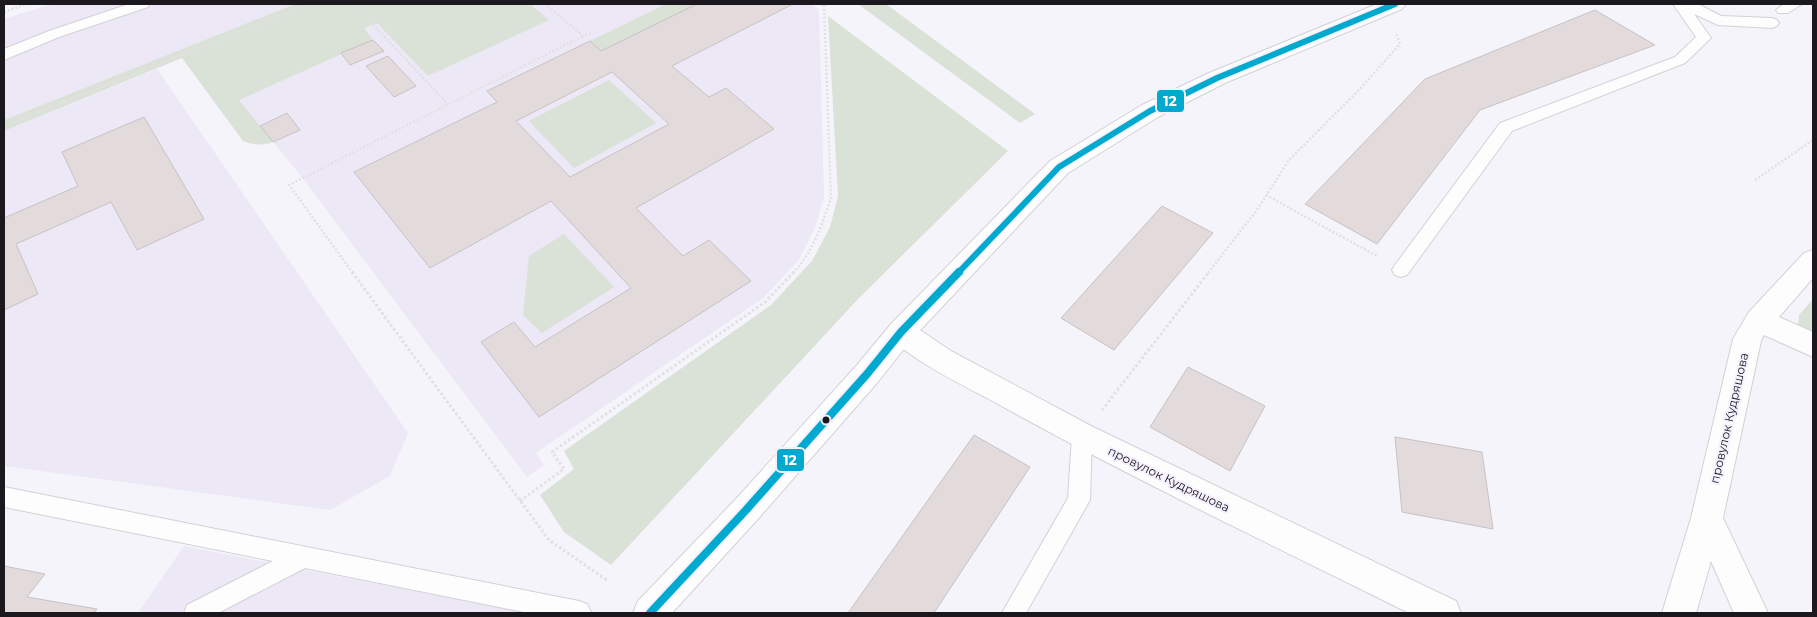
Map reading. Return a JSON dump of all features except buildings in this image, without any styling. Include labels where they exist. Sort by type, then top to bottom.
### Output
[{"type":"street","points":[[650,613],[746,510],[901,332],[1059,166],[1150,111],[1217,78],[1395,4]]},
{"type":"street","name":"провулок Кудряшова","points":[[1679,613],[1707,518],[1747,339],[1758,320],[1813,260]]},
{"type":"street","points":[[1758,320],[1813,346]]},
{"type":"street","name":"провулок Кудряшова","points":[[901,332],[941,359],[1082,436],[1444,613]]},
{"type":"street","points":[[1707,518],[1751,613]]},
{"type":"lane","points":[[4,55],[54,34],[143,4]]},
{"type":"lane","points":[[1401,270],[1506,126],[1680,60],[1704,38],[1680,4]]},
{"type":"lane","points":[[1687,4],[1718,20],[1772,23]]},
{"type":"lane","points":[[1013,613],[1079,500],[1082,436]]},
{"type":"lane","points":[[4,497],[579,612]]},
{"type":"lane","points":[[195,613],[306,556]]},
{"type":"path","points":[[4,12],[26,4]]},
{"type":"path","points":[[4,126],[312,4]]},
{"type":"path","points":[[366,4],[356,7],[448,104]]},
{"type":"path","points":[[545,4],[583,36]]},
{"type":"path","points":[[520,501],[564,470],[552,452],[765,302],[804,261],[822,227],[831,198],[824,4]]},
{"type":"path","points":[[591,33],[289,185],[549,540],[608,581]]},
{"type":"path","points":[[1082,436],[1257,210],[1289,160],[1360,89],[1400,44],[1397,33]]},
{"type":"path","points":[[1755,180],[1813,140]]},
{"type":"path","points":[[1266,195],[1401,270]]},
{"type":"shaded area","points":[[52,4],[295,4],[4,120],[4,19]]},
{"type":"shaded area","points":[[295,4],[530,4],[549,20],[428,76],[377,23],[364,28],[373,40],[239,100],[273,142],[265,144],[243,141],[182,58],[4,131],[4,120]]},
{"type":"shaded area","points":[[325,4],[812,4],[819,10],[824,197],[815,228],[798,261],[762,299],[536,453],[544,465],[527,477],[301,176],[239,100]]},
{"type":"shaded area","points":[[666,4],[697,4],[601,51],[590,41]]},
{"type":"shaded area","points":[[858,4],[886,4],[1035,114],[1020,123]]},
{"type":"shaded area","points":[[828,16],[1008,151],[859,298],[611,565],[564,532],[540,495],[574,469],[564,451],[771,305],[812,261],[830,227],[838,196]]},
{"type":"shaded area","points":[[157,69],[408,433],[390,476],[330,510],[4,466],[4,131]]},
{"type":"shaded area","points":[[609,80],[656,123],[574,168],[529,121]]},
{"type":"shaded area","points":[[564,234],[614,287],[542,333],[523,315],[529,256]]},
{"type":"shaded area","points":[[1813,299],[1813,341],[1798,327],[1799,315]]},
{"type":"shaded area","points":[[184,546],[526,613],[138,613]]},
{"type":"transit line","name":"12","points":[[650,613],[746,510],[867,374],[901,332],[1059,167],[1150,111],[1217,78],[1395,4]]}]
